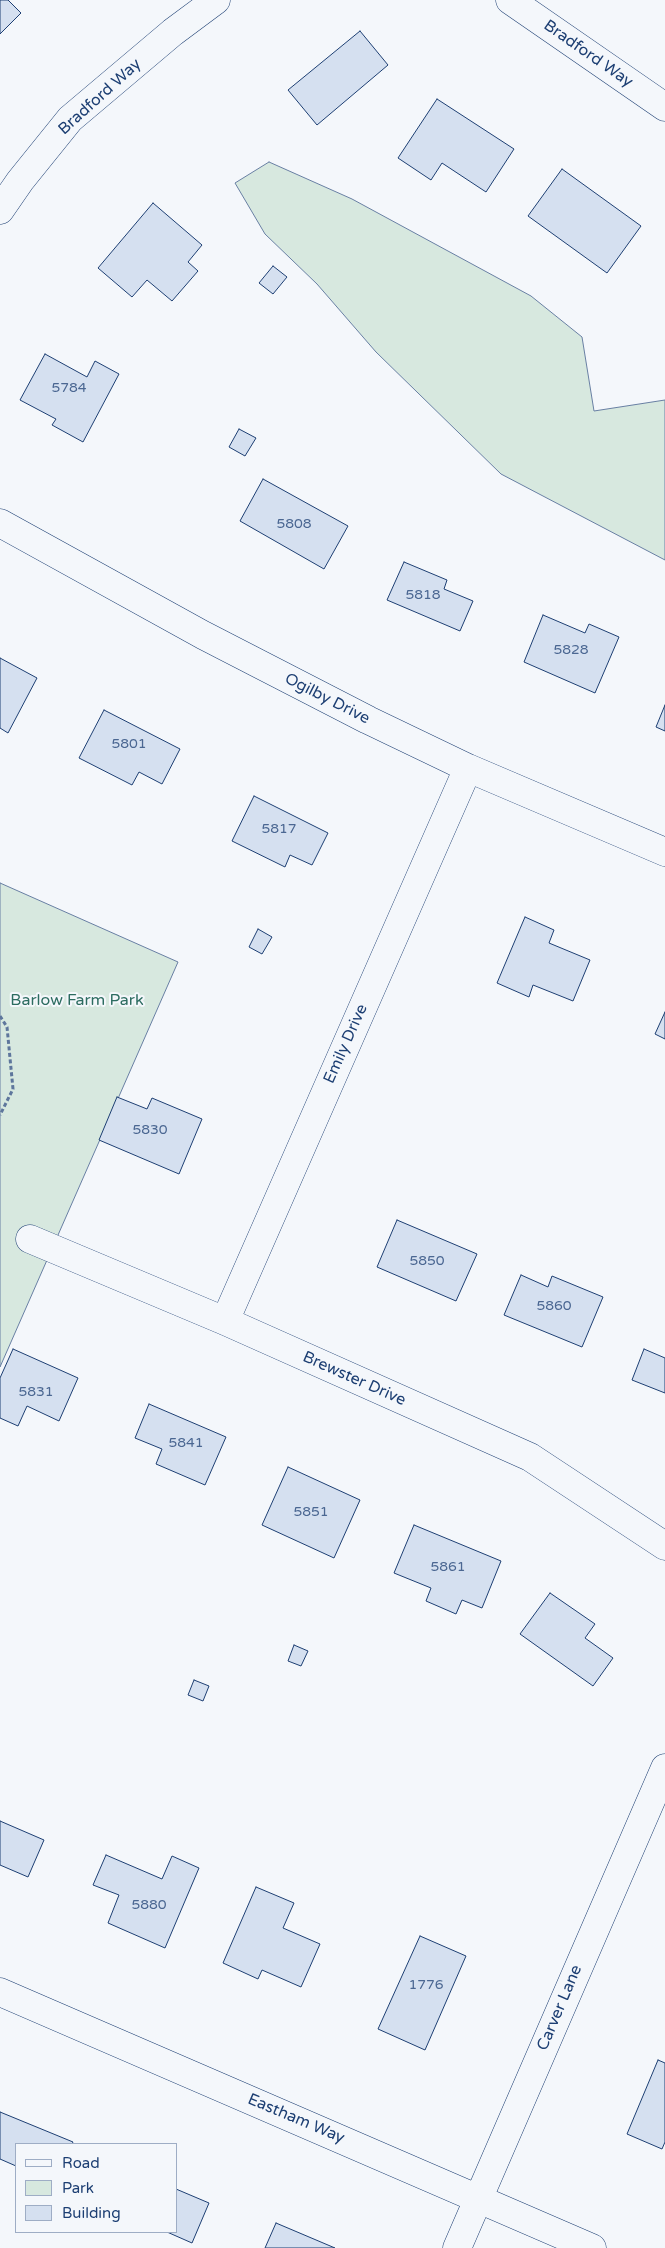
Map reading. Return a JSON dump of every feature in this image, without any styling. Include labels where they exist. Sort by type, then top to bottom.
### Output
[{"type":"street","name":"Bradford Way","points":[[0,210],[20,180],[70,119],[173,32],[216,0]]},
{"type":"street","name":"Bradford Way","points":[[510,0],[665,107]]},
{"type":"street","name":"Ogilby Drive","points":[[0,523],[208,638],[368,720],[468,768],[665,852]]},
{"type":"street","name":"Emily Drive","points":[[225,1321],[468,768]]},
{"type":"street","name":"Brewster Drive","points":[[30,1239],[225,1321],[530,1457],[665,1546]]},
{"type":"street","name":"Carver Lane","points":[[458,2248],[665,1768]]},
{"type":"street","name":"Eastham Way","points":[[0,1992],[592,2248]]},
{"type":"path","points":[[0,1016],[7,1027],[13,1089],[0,1115]]},
{"type":"green space","points":[[269,162],[352,199],[531,296],[582,337],[594,411],[665,400],[665,560],[501,474],[376,352],[317,284],[265,234],[235,183]]},
{"type":"green space","name":"Barlow Farm Park","points":[[0,883],[178,962],[0,1367]]},
{"type":"building","points":[[0,0],[8,0],[21,13],[0,34]]},
{"type":"building","points":[[360,31],[388,65],[317,125],[288,90]]},
{"type":"building","points":[[437,99],[514,149],[486,192],[442,163],[431,180],[398,158]]},
{"type":"building","points":[[562,169],[641,226],[607,273],[528,216]]},
{"type":"building","points":[[153,203],[202,245],[188,262],[198,271],[172,301],[147,280],[132,297],[98,268]]},
{"type":"building","points":[[273,266],[287,277],[273,294],[259,283]]},
{"type":"building","points":[[45,354],[87,377],[95,361],[119,374],[83,442],[52,425],[56,419],[20,400]]},
{"type":"building","points":[[239,429],[256,438],[245,456],[229,447]]},
{"type":"building","points":[[263,479],[348,526],[324,569],[240,521]]},
{"type":"building","points":[[404,562],[447,580],[444,589],[473,601],[460,631],[387,600]]},
{"type":"building","points":[[543,615],[585,633],[589,624],[619,637],[595,693],[524,662]]},
{"type":"building","points":[[0,658],[37,678],[8,733],[0,728]]},
{"type":"building","points":[[665,705],[665,731],[656,727]]},
{"type":"building","points":[[104,710],[180,749],[162,784],[139,772],[132,785],[79,758]]},
{"type":"building","points":[[254,796],[328,833],[312,865],[290,855],[285,867],[232,841]]},
{"type":"building","points":[[525,917],[554,930],[549,943],[590,960],[573,1001],[533,985],[529,997],[497,983]]},
{"type":"building","points":[[258,929],[272,937],[262,954],[249,947]]},
{"type":"building","points":[[665,1012],[665,1039],[655,1034]]},
{"type":"building","points":[[117,1097],[147,1109],[152,1098],[202,1119],[179,1174],[99,1140]]},
{"type":"building","points":[[397,1220],[477,1254],[456,1301],[377,1267]]},
{"type":"building","points":[[521,1275],[548,1287],[552,1276],[603,1297],[582,1347],[504,1315]]},
{"type":"building","points":[[13,1349],[78,1378],[59,1421],[27,1406],[18,1426],[0,1418],[0,1378]]},
{"type":"building","points":[[644,1349],[665,1358],[665,1393],[632,1380]]},
{"type":"building","points":[[149,1404],[226,1437],[205,1485],[156,1464],[162,1449],[135,1438]]},
{"type":"building","points":[[288,1467],[360,1500],[334,1558],[262,1525]]},
{"type":"building","points":[[414,1525],[501,1561],[482,1608],[462,1600],[456,1614],[426,1601],[431,1588],[394,1573]]},
{"type":"building","points":[[550,1593],[595,1624],[585,1638],[613,1658],[593,1686],[520,1634]]},
{"type":"building","points":[[294,1645],[308,1651],[301,1666],[288,1661]]},
{"type":"building","points":[[194,1680],[209,1686],[203,1701],[188,1695]]},
{"type":"building","points":[[0,1821],[44,1840],[28,1877],[0,1865]]},
{"type":"building","points":[[106,1855],[162,1879],[172,1856],[199,1868],[165,1948],[108,1923],[119,1895],[93,1885]]},
{"type":"building","points":[[256,1887],[294,1903],[283,1928],[320,1944],[301,1987],[262,1970],[258,1979],[223,1963]]},
{"type":"building","points":[[420,1936],[466,1956],[425,2050],[378,2029]]},
{"type":"building","points":[[658,2060],[665,2063],[665,2142],[662,2149],[627,2134]]},
{"type":"building","points":[[0,2112],[73,2142],[15,2143],[15,2166],[0,2159]]},
{"type":"building","points":[[178,2190],[209,2203],[192,2243],[169,2233],[178,2233]]},
{"type":"building","points":[[276,2223],[335,2248],[265,2248]]}]
